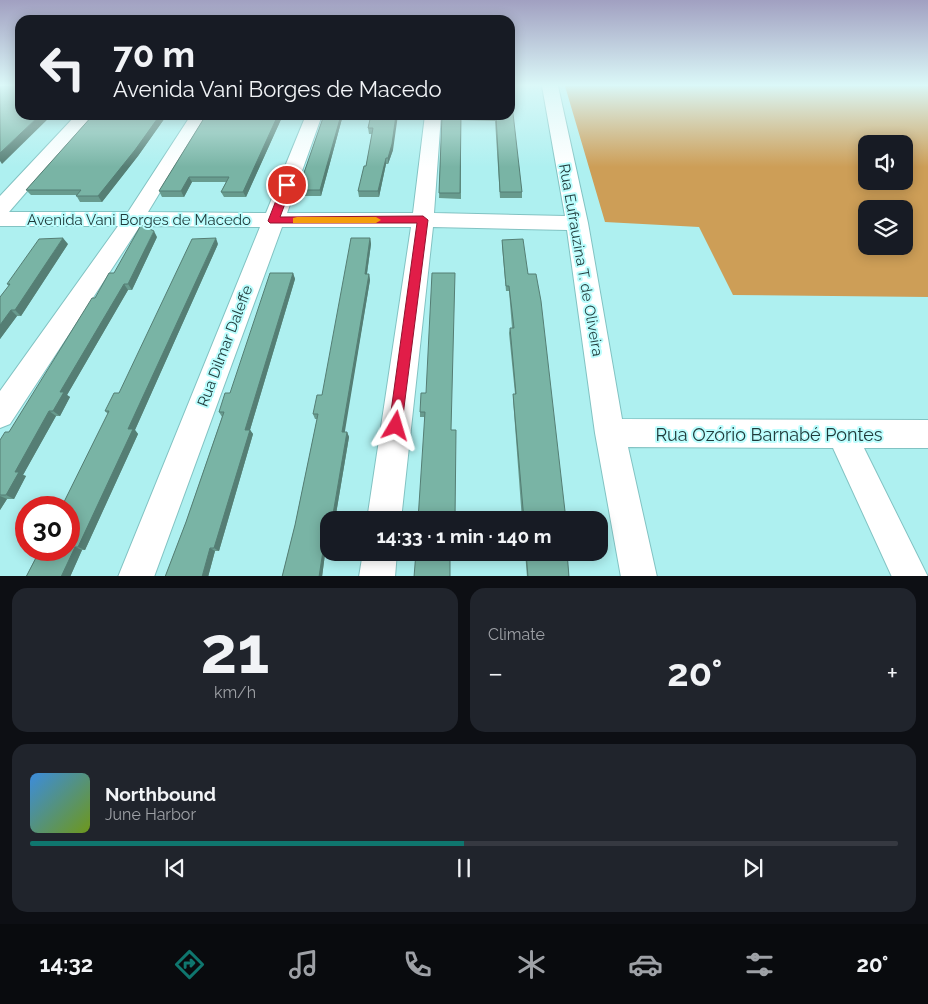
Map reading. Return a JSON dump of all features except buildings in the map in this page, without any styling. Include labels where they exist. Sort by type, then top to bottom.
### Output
[{"type":"street","name":"Rua Eufrauzina T. de Oliveira","points":[[555,113],[577,223],[610,433],[639,576]]},
{"type":"street","points":[[0,209],[80,120]]},
{"type":"street","points":[[0,415],[134,219],[196,120]]},
{"type":"street","name":"Rua Dilmar Daleffe","points":[[136,576],[312,120]]},
{"type":"street","points":[[385,511],[423,220],[433,120]]},
{"type":"street","name":"Avenida Vani Borges de Macedo","points":[[0,219],[423,220],[577,223]]},
{"type":"street","name":"Rua Ozório Barnabé Pontes","points":[[610,433],[928,434]]},
{"type":"street","points":[[841,433],[910,576]]},
{"type":"street","points":[[377,576],[379,561]]},
{"type":"shaded area","points":[[573,113],[928,113],[928,297],[733,295],[699,227],[605,222]]},
{"type":"slow traffic","points":[[297,220],[376,220]]},
{"type":"route","points":[[287,185],[273,221],[423,220],[396,426]]}]
